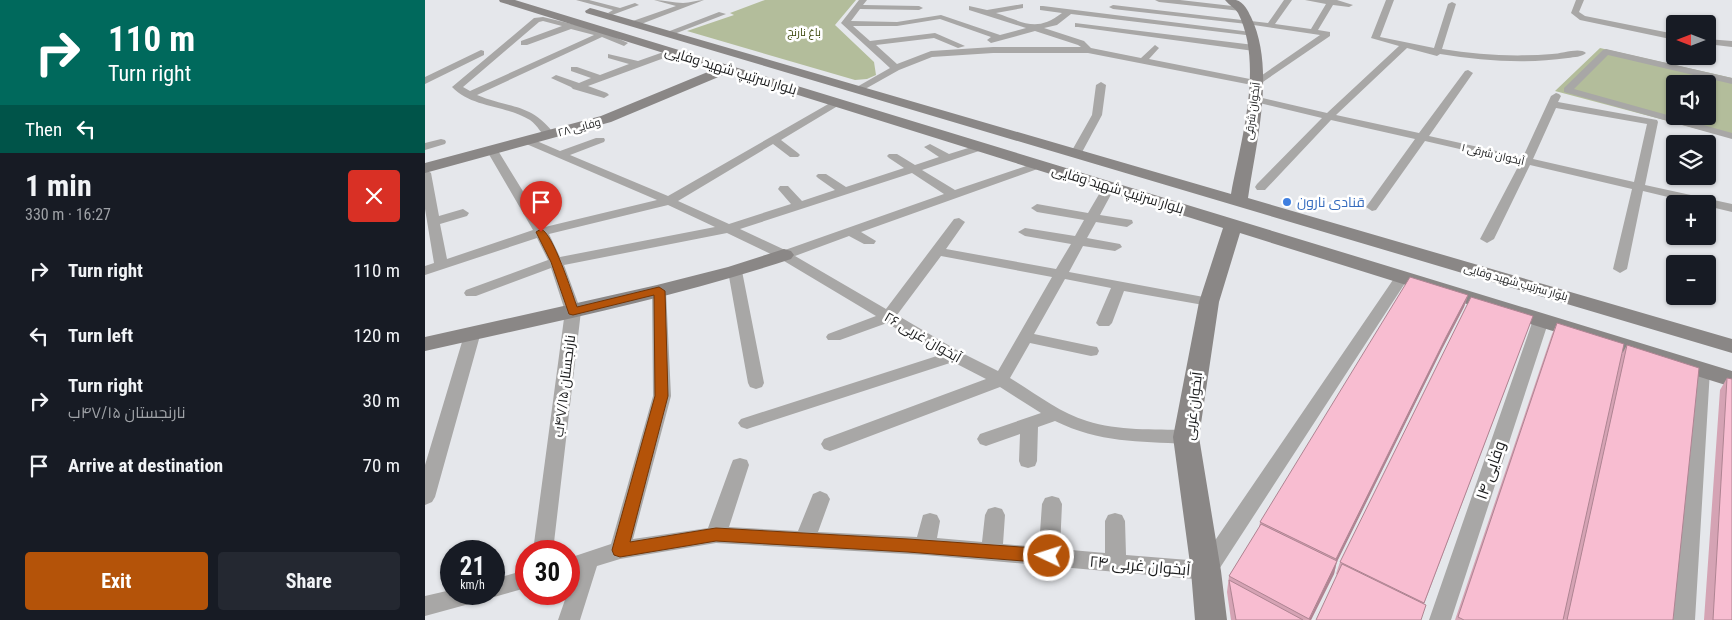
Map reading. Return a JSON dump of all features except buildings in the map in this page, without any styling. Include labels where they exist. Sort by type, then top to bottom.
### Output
[{"type":"main road","name":"بلوار سرتیپ شهید وفایی","points":[[505,0],[604,33],[837,102],[1732,379]]},
{"type":"main road","name":"بلوار سرتیپ شهید وفایی","points":[[575,3],[604,15],[666,34],[1239,200],[1732,346]]},
{"type":"main road","name":"آبخوان شرقی","points":[[1239,200],[1257,83],[1243,16]]},
{"type":"main road","name":"وفایی ۲۸","points":[[425,168],[606,120],[727,69]]},
{"type":"main road","points":[[929,131],[954,118]]},
{"type":"main road","name":"آبخوان غربی","points":[[1211,620],[1187,437],[1209,302],[1233,225]]},
{"type":"main road","points":[[425,344],[659,291],[735,271],[785,255]]},
{"type":"street","points":[[658,0],[684,6]]},
{"type":"street","points":[[633,24],[700,0]]},
{"type":"street","points":[[1095,39],[1103,17],[1120,0]]},
{"type":"street","points":[[1078,25],[1095,39],[1143,61],[1257,83],[1327,34],[1270,25],[1243,16],[1159,0]]},
{"type":"street","points":[[1270,25],[1288,0]]},
{"type":"street","points":[[1309,0],[1333,1],[1349,5]]},
{"type":"street","points":[[1390,0],[1375,38],[1437,53],[1488,58],[1533,59],[1581,53]]},
{"type":"street","points":[[1580,0],[1575,13],[1583,18],[1666,35]]},
{"type":"street","points":[[1313,32],[1333,1]]},
{"type":"street","points":[[575,3],[621,10]]},
{"type":"street","points":[[845,24],[860,4],[919,8]]},
{"type":"street","points":[[1041,4],[1243,16]]},
{"type":"street","points":[[1041,4],[1068,12],[1103,17],[1243,16]]},
{"type":"street","points":[[1437,53],[1452,4]]},
{"type":"street","points":[[604,15],[635,5]]},
{"type":"street","points":[[985,13],[1020,6]]},
{"type":"street","points":[[972,8],[1032,29],[1081,43],[1095,39]]},
{"type":"street","points":[[858,90],[896,68],[931,54],[1053,23],[1068,12]]},
{"type":"street","points":[[666,34],[722,14]]},
{"type":"street","points":[[931,54],[993,50],[1095,39],[1243,16]]},
{"type":"street","points":[[845,24],[897,24],[941,17],[1000,38]]},
{"type":"street","points":[[550,135],[536,118],[520,111],[475,98],[457,87],[537,20],[543,19],[604,33],[624,42]]},
{"type":"street","points":[[845,24],[896,68]]},
{"type":"street","points":[[524,43],[570,26]]},
{"type":"street","points":[[471,94],[604,33]]},
{"type":"street","points":[[867,44],[935,35],[961,46]]},
{"type":"street","points":[[1716,42],[1732,44]]},
{"type":"street","points":[[1261,187],[1329,116],[1405,45]]},
{"type":"street","points":[[1143,61],[1155,48]]},
{"type":"street","points":[[576,87],[672,52]]},
{"type":"street","points":[[1732,81],[1606,52],[1567,90],[1732,136]]},
{"type":"street","points":[[425,81],[457,67],[481,53]]},
{"type":"street","points":[[611,56],[637,64]]},
{"type":"street","points":[[574,69],[600,78]]},
{"type":"street","points":[[1372,207],[1468,73]]},
{"type":"street","points":[[556,78],[576,87],[603,95]]},
{"type":"street","points":[[1076,154],[1097,115],[1101,85]]},
{"type":"street","points":[[1487,239],[1527,161],[1558,93]]},
{"type":"street","name":"آبخوان شرقی ۱","points":[[1254,99],[1732,208]]},
{"type":"street","points":[[425,271],[541,232],[669,201],[837,102]]},
{"type":"street","points":[[1553,104],[1653,122],[1620,269]]},
{"type":"street","points":[[773,139],[794,155]]},
{"type":"street","points":[[562,154],[600,140]]},
{"type":"street","name":"آبخوان غربی ۲۶","points":[[528,141],[669,201],[785,255],[888,318],[913,330],[955,356],[1001,380],[1056,414],[1083,427],[1120,434],[1187,437]]},
{"type":"street","points":[[425,147],[441,142]]},
{"type":"street","points":[[930,147],[948,158]]},
{"type":"street","points":[[471,293],[556,262],[727,229],[981,147]]},
{"type":"street","name":"نارنجستان ۴۷/۱۵ب","points":[[493,150],[541,232],[556,262],[573,311],[544,540]]},
{"type":"street","points":[[893,156],[954,195]]},
{"type":"street","points":[[785,255],[1039,165]]},
{"type":"street","points":[[425,173],[441,266]]},
{"type":"street","points":[[822,176],[844,192]]},
{"type":"street","points":[[830,444],[1001,380],[1109,187]]},
{"type":"street","points":[[784,189],[800,206]]},
{"type":"street","points":[[596,202],[605,216]]},
{"type":"street","points":[[1037,208],[1127,223]]},
{"type":"street","points":[[434,222],[463,213]]},
{"type":"street","points":[[834,337],[888,318],[959,222]]},
{"type":"street","points":[[851,232],[869,241]]},
{"type":"street","points":[[1025,232],[1115,247]]},
{"type":"street","points":[[936,251],[1209,302]]},
{"type":"street","points":[[735,271],[756,383]]},
{"type":"street","points":[[1206,571],[1402,277]]},
{"type":"street","points":[[1104,323],[1119,286]]},
{"type":"street","points":[[620,550],[662,396],[659,291]]},
{"type":"street","name":"وفایی ۱۴","points":[[1440,620],[1541,320]]},
{"type":"street","points":[[425,497],[473,332]]},
{"type":"street","points":[[1025,337],[1091,351]]},
{"type":"street","points":[[747,423],[955,356]]},
{"type":"street","points":[[1684,620],[1702,370]]},
{"type":"street","points":[[986,439],[1056,414]]},
{"type":"street","points":[[1028,461],[1029,424]]},
{"type":"street","points":[[716,535],[740,465]]},
{"type":"street","points":[[805,539],[820,499]]},
{"type":"street","points":[[1049,556],[1052,504]]},
{"type":"street","points":[[993,552],[995,515]]},
{"type":"street","points":[[925,546],[930,521]]},
{"type":"street","points":[[1115,521],[1115,564]]},
{"type":"street","name":"آبخوان غربی ۲۴","points":[[580,565],[620,550],[716,535],[925,546],[1206,571]]},
{"type":"street","points":[[425,606],[440,602]]},
{"type":"street","points":[[569,620],[572,605]]},
{"type":"green space","name":"باغ نارنج","points":[[765,0],[856,0],[835,25],[874,62],[876,75],[867,79],[855,80],[687,31],[734,15],[730,13]]},
{"type":"green space","points":[[1600,48],[1666,63],[1666,65],[1675,65],[1732,78],[1732,138],[1683,125],[1716,125],[1716,75],[1666,75],[1666,120],[1555,91]]},
{"type":"place","name":"قنادی نارون","points":[[1287,202]]},
{"type":"route","points":[[541,232],[556,262],[573,311],[659,291],[662,396],[620,550],[716,535],[908,545],[1049,556]]}]
